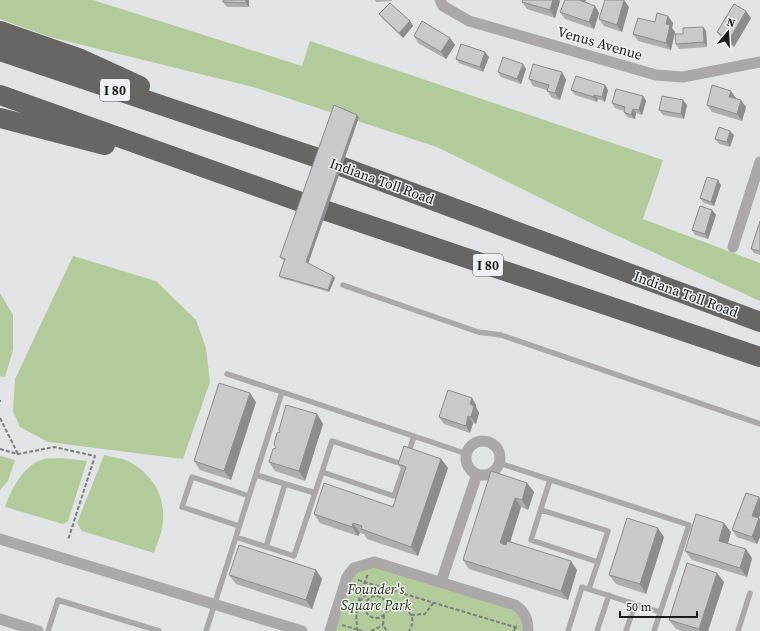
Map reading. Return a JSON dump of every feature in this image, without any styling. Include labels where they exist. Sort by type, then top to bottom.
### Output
[{"type":"highway","points":[[0,32],[81,59],[231,128]]},
{"type":"highway","name":"Indiana Toll Road","points":[[0,51],[327,161],[760,322]]},
{"type":"highway","name":"I 80","points":[[0,95],[312,206],[760,357]]},
{"type":"highway","points":[[0,118],[217,172]]},
{"type":"street","name":"Venus Avenue","points":[[440,0],[443,6],[469,20],[656,75],[683,78],[760,62]]},
{"type":"street","points":[[733,247],[760,162]]},
{"type":"street","points":[[477,442],[488,442],[499,453],[499,463],[496,468],[488,474],[477,474],[469,468],[466,454],[477,442]]},
{"type":"street","points":[[441,582],[477,474]]},
{"type":"street","points":[[0,539],[302,631]]},
{"type":"street","points":[[330,631],[347,577],[354,568],[374,562],[515,605],[522,610],[528,621],[528,631]]},
{"type":"street","points":[[0,619],[38,631]]},
{"type":"lane","points":[[343,285],[478,332],[501,335],[760,424]]},
{"type":"lane","points":[[227,374],[466,454]]},
{"type":"lane","points":[[206,631],[282,392]]},
{"type":"lane","points":[[322,472],[394,496],[414,436]]},
{"type":"lane","points":[[236,537],[294,556],[332,441],[405,465]]},
{"type":"lane","points":[[499,463],[689,525],[654,631]]},
{"type":"lane","points":[[256,475],[315,493]]},
{"type":"lane","points":[[239,526],[182,507],[192,477],[249,496]]},
{"type":"lane","points":[[550,480],[531,540],[598,562]]},
{"type":"lane","points":[[266,547],[285,484]]},
{"type":"lane","points":[[541,510],[608,531],[590,589]]},
{"type":"lane","points":[[568,631],[582,587],[660,612]]},
{"type":"lane","points":[[738,631],[750,593]]},
{"type":"lane","points":[[597,631],[609,595]]},
{"type":"lane","points":[[48,631],[58,600],[159,631]]},
{"type":"lane","points":[[626,631],[635,604]]},
{"type":"path","points":[[0,418],[18,454]]},
{"type":"path","points":[[0,449],[18,454],[54,446],[95,456],[68,540]]},
{"type":"path","points":[[358,631],[356,622],[358,605],[365,582],[374,562]]},
{"type":"path","points":[[347,577],[528,631]]},
{"type":"path","points":[[358,605],[364,596],[371,591],[386,588]]},
{"type":"path","points":[[387,631],[383,621],[386,612],[386,601],[380,596],[373,596],[367,600],[365,607],[370,616],[374,618],[381,617],[386,612],[390,609],[400,607],[408,611],[411,615],[412,625],[409,631]]},
{"type":"path","points":[[411,615],[425,614],[434,602]]},
{"type":"path","points":[[341,625],[362,631]]},
{"type":"path","points":[[372,631],[384,625]]},
{"type":"green space","points":[[0,0],[93,0],[302,66],[310,41],[663,160],[643,219],[760,263],[760,301],[609,232],[437,147],[253,87],[50,37],[0,19]]},
{"type":"green space","points":[[73,256],[156,281],[196,320],[206,348],[210,382],[183,459],[48,442],[20,427],[13,411],[15,379]]},
{"type":"green space","points":[[0,293],[13,315],[13,350],[5,377],[0,376]]},
{"type":"green space","points":[[104,455],[128,461],[150,478],[155,485],[162,502],[163,524],[154,553],[82,531],[77,523]]},
{"type":"green space","points":[[0,456],[15,460],[8,481],[0,490]]},
{"type":"green space","points":[[60,458],[87,461],[68,521],[63,524],[5,507],[19,478],[31,466],[44,459]]},
{"type":"green space","name":"Founder's Square Park","points":[[365,564],[515,605],[528,631],[330,631],[347,577]]},
{"type":"building","points":[[223,0],[246,0],[246,3],[223,2]]},
{"type":"building","points":[[523,0],[553,0],[550,10],[522,2]]},
{"type":"building","points":[[565,0],[579,0],[595,6],[589,22],[560,12]]},
{"type":"building","points":[[605,0],[624,0],[617,25],[599,19]]},
{"type":"building","points":[[390,3],[410,21],[399,33],[379,14]]},
{"type":"building","points":[[734,4],[746,11],[729,40],[717,32]]},
{"type":"building","points":[[657,13],[668,16],[666,24],[670,25],[666,43],[633,34],[638,18],[655,22]]},
{"type":"building","points":[[422,21],[450,38],[441,52],[414,36]]},
{"type":"building","points":[[703,27],[704,42],[676,44],[675,34],[683,34],[683,28]]},
{"type":"building","points":[[461,44],[485,52],[480,67],[456,59]]},
{"type":"building","points":[[503,57],[523,64],[517,79],[498,72]]},
{"type":"building","points":[[533,64],[562,72],[555,93],[547,91],[549,85],[529,79]]},
{"type":"building","points":[[576,76],[605,85],[602,97],[594,95],[594,97],[571,90]]},
{"type":"building","points":[[712,85],[731,91],[729,97],[741,100],[737,114],[707,105]]},
{"type":"building","points":[[616,89],[643,96],[639,110],[633,109],[631,115],[624,112],[625,107],[612,103]]},
{"type":"building","points":[[662,96],[683,100],[681,114],[659,110]]},
{"type":"building","points":[[334,105],[357,115],[306,262],[333,276],[328,290],[279,276],[285,259],[280,257]]},
{"type":"building","points":[[719,127],[730,131],[727,142],[715,139]]},
{"type":"building","points":[[707,177],[718,180],[711,202],[700,198]]},
{"type":"building","points":[[700,206],[712,210],[705,234],[692,230]]},
{"type":"building","points":[[760,221],[760,251],[751,249]]},
{"type":"building","points":[[219,383],[250,393],[224,471],[194,461]]},
{"type":"building","points":[[448,390],[472,398],[470,404],[474,406],[471,417],[468,416],[466,426],[439,417]]},
{"type":"building","points":[[286,405],[317,414],[299,471],[269,462],[273,449],[276,448],[274,444],[277,433],[280,432],[279,430]]},
{"type":"building","points":[[404,446],[441,459],[411,547],[361,529],[362,526],[353,523],[352,527],[314,514],[324,483],[393,507],[406,467],[398,464]]},
{"type":"building","points":[[491,471],[527,483],[522,500],[515,498],[500,543],[506,545],[507,541],[571,561],[561,591],[463,560]]},
{"type":"building","points":[[746,493],[759,497],[752,516],[759,518],[752,537],[732,530]]},
{"type":"building","points":[[696,514],[724,523],[719,541],[746,549],[740,568],[685,551]]},
{"type":"building","points":[[627,518],[658,528],[640,584],[609,575]]},
{"type":"building","points":[[239,545],[316,570],[306,600],[229,575]]},
{"type":"building","points":[[687,563],[717,573],[699,629],[669,620]]}]
